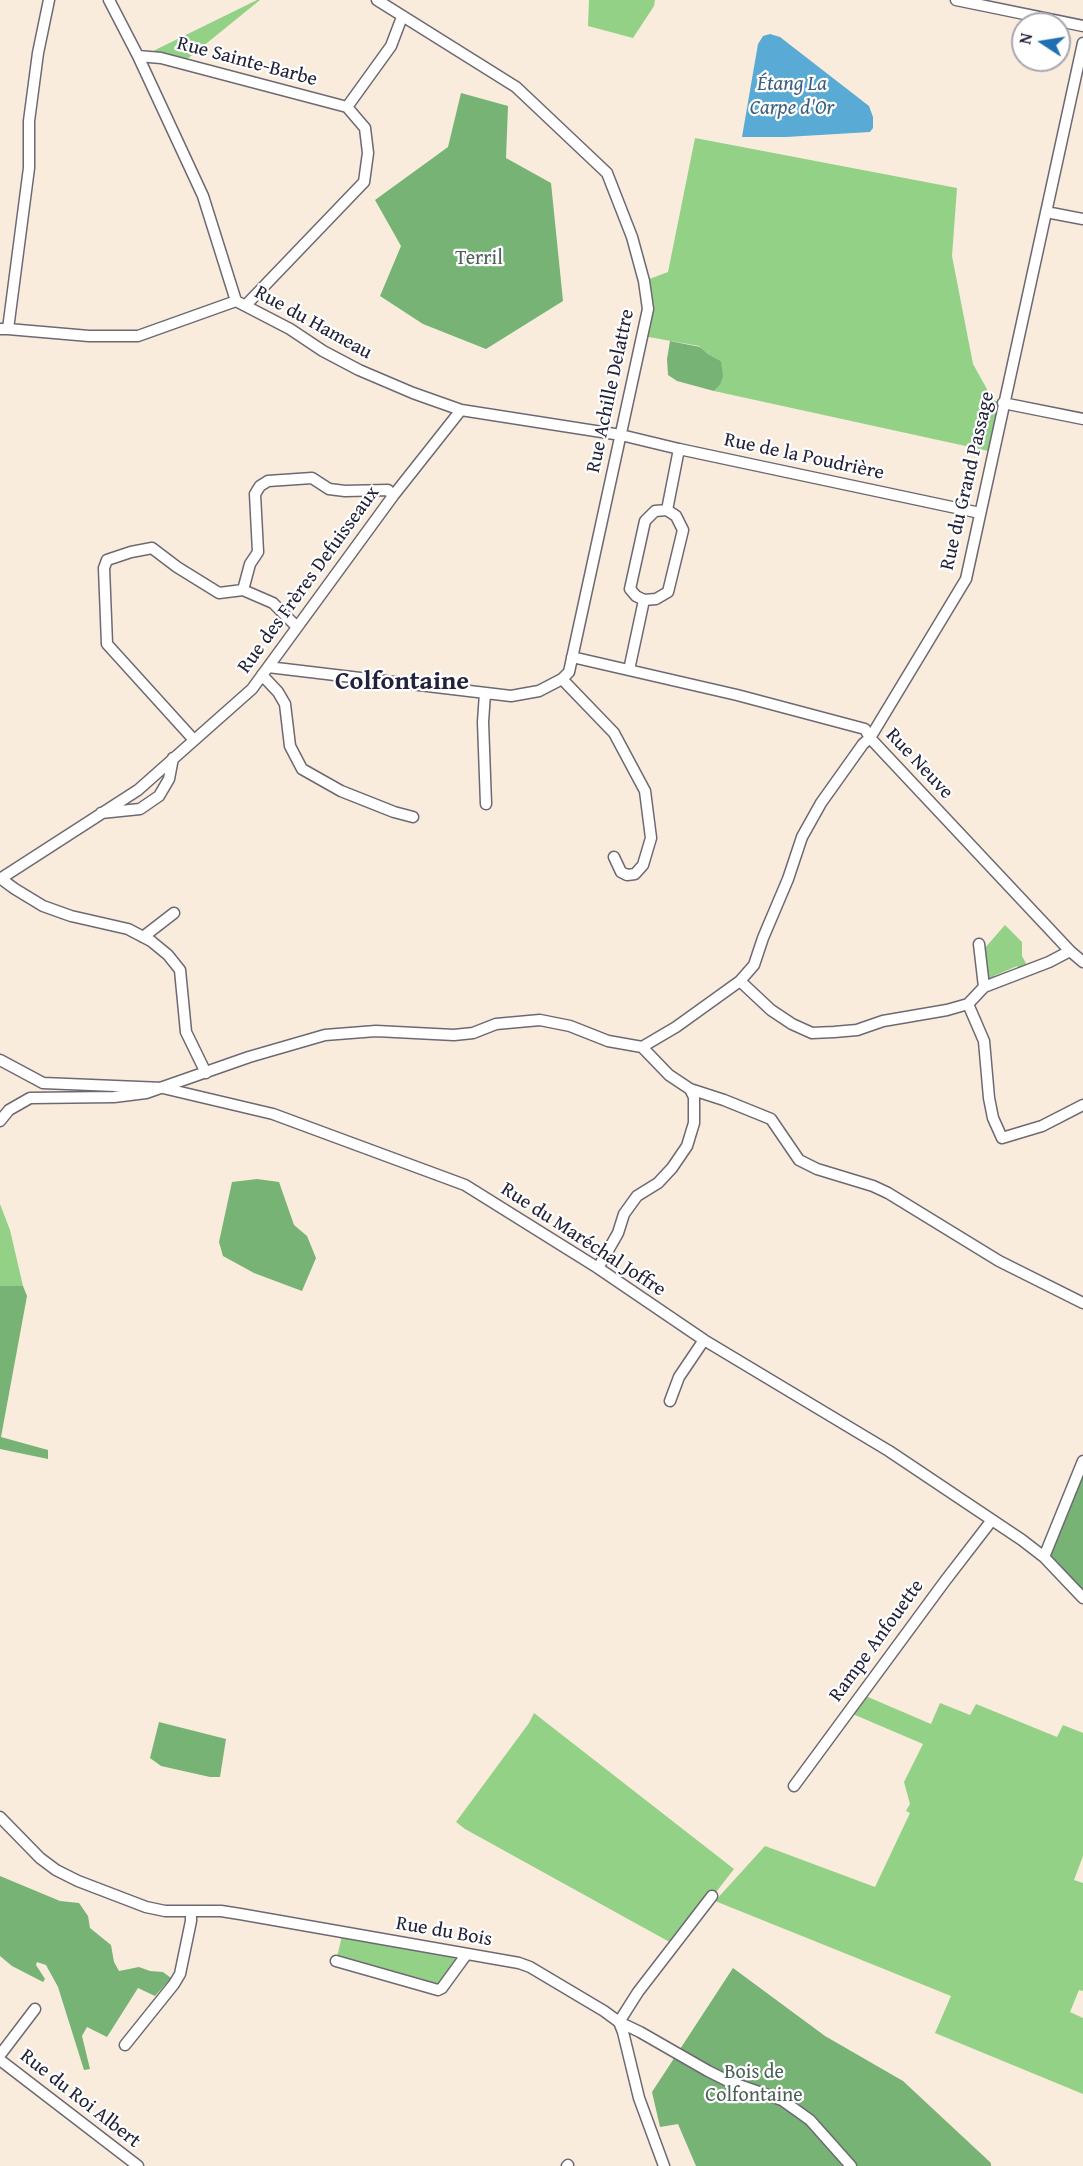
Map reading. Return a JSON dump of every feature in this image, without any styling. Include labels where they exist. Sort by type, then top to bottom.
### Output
[{"type":"street","points":[[49,0],[38,53],[29,121],[29,168],[4,329],[89,336],[138,336],[241,303],[364,182],[368,153],[365,128],[346,107],[391,46],[402,17]]},
{"type":"street","name":"Rue du Hameau","points":[[109,0],[138,56],[203,196],[241,303],[359,370],[461,410],[621,435]]},
{"type":"street","name":"Rue Achille Delattre","points":[[377,0],[516,87],[607,173],[632,237],[644,281],[648,309],[569,672],[562,680]]},
{"type":"street","points":[[956,0],[1083,26]]},
{"type":"street","name":"Rue du Grand Passage","points":[[642,1047],[676,1027],[740,981],[754,965],[802,837],[821,803],[863,744],[870,738],[966,579],[1083,43]]},
{"type":"street","name":"Rue Sainte-Barbe","points":[[138,56],[162,57],[346,107]]},
{"type":"street","points":[[1046,212],[1083,219]]},
{"type":"street","points":[[1003,403],[1083,419]]},
{"type":"street","name":"Rue des Frères Defuisseaux","points":[[0,879],[138,790],[252,689],[393,496],[461,410]]},
{"type":"street","name":"Rue de la Poudrière","points":[[621,435],[980,513]]},
{"type":"street","points":[[667,510],[679,449]]},
{"type":"street","points":[[243,590],[250,564],[258,552],[255,494],[260,486],[268,481],[312,478],[329,489],[388,490],[393,496]]},
{"type":"street","points":[[667,510],[676,516],[683,530],[669,592],[656,599],[644,600],[630,589],[645,521],[655,511],[667,510]]},
{"type":"street","points":[[194,740],[107,644],[104,568],[107,560],[152,548],[177,567],[219,593],[243,590],[273,603],[297,627]]},
{"type":"street","points":[[628,670],[644,600]]},
{"type":"street","name":"Rue Neuve","points":[[572,657],[737,695],[865,729],[870,738],[1070,951],[1083,962]]},
{"type":"street","points":[[265,671],[511,696],[539,691],[562,680],[614,733],[645,791],[650,814],[651,838],[643,865],[635,874],[627,875],[621,872],[614,857]]},
{"type":"street","points":[[265,671],[285,704],[290,746],[302,769],[341,791],[413,817]]},
{"type":"street","points":[[485,693],[483,722],[486,804]]},
{"type":"street","name":"Rue des Frères Defuisseaux","points":[[101,813],[140,809],[159,796],[169,779],[173,758]]},
{"type":"street","points":[[0,879],[44,906],[71,916],[128,929],[168,955],[180,970],[186,1032],[206,1073]]},
{"type":"street","points":[[143,937],[174,913]]},
{"type":"street","points":[[979,944],[984,987]]},
{"type":"street","points":[[740,981],[771,1010],[812,1033],[856,1030],[883,1021],[968,1004],[984,987],[1049,962],[1070,951]]},
{"type":"street","points":[[968,1004],[984,1041],[989,1098],[993,1118],[1002,1138],[1042,1126],[1083,1104]]},
{"type":"street","points":[[0,1121],[9,1110],[30,1098],[114,1097],[146,1093],[268,1051],[325,1035],[376,1031],[454,1035],[473,1033],[496,1024],[540,1020],[570,1026],[608,1041],[642,1047],[669,1075],[690,1089],[771,1119],[799,1160],[817,1170],[873,1186],[888,1193],[999,1261],[1083,1303]]},
{"type":"street","name":"Rue du Maréchal Joffre","points":[[0,1060],[43,1083],[163,1088],[273,1114],[465,1185],[598,1268],[704,1340],[869,1438],[992,1520],[1044,1557],[1083,1598]]},
{"type":"street","points":[[598,1268],[618,1233],[624,1214],[637,1196],[658,1183],[687,1146],[694,1124],[694,1096],[690,1089]]},
{"type":"street","points":[[670,1401],[679,1377],[704,1340]]},
{"type":"street","points":[[1044,1557],[1083,1461]]},
{"type":"street","name":"Rampe Anfouette","points":[[794,1786],[992,1520]]},
{"type":"street","name":"Rue du Bois","points":[[0,1817],[40,1858],[56,1870],[78,1881],[146,1907],[165,1911],[231,1912],[519,1963],[530,1967],[619,2022],[730,2082],[782,2100],[810,2120],[850,2166]]},
{"type":"street","points":[[663,2166],[639,2098],[624,2032],[619,2022],[638,1992],[712,1896]]},
{"type":"street","points":[[125,2045],[180,1974],[192,1921],[191,1912]]},
{"type":"street","points":[[336,1961],[438,1990],[442,1988],[466,1955]]},
{"type":"street","points":[[0,2055],[35,2009]]},
{"type":"street","name":"Rue du Roi Albert","points":[[0,2060],[138,2166]]},
{"type":"green space","points":[[260,0],[186,60],[147,54]]},
{"type":"green space","points":[[589,0],[655,0],[654,6],[633,38],[588,26]]},
{"type":"green space","name":"Terril","points":[[461,93],[508,106],[506,158],[551,183],[563,301],[486,349],[423,324],[380,296],[401,246],[375,200],[448,147]]},
{"type":"green space","points":[[695,138],[957,188],[952,256],[973,364],[993,400],[1003,403],[993,452],[714,391],[720,385],[721,361],[699,346],[643,336],[644,281],[668,272]]},
{"type":"green space","points":[[670,341],[700,347],[721,361],[723,376],[720,385],[714,391],[677,381],[668,375],[667,359]]},
{"type":"green space","points":[[1005,925],[1022,942],[1022,956],[1029,969],[1020,974],[1017,966],[994,976],[996,981],[989,978],[984,949]]},
{"type":"green space","points":[[257,1179],[279,1182],[294,1225],[307,1236],[316,1258],[302,1291],[254,1273],[223,1256],[219,1242],[232,1182]]},
{"type":"green space","points":[[0,1204],[10,1230],[23,1286],[0,1286]]},
{"type":"green space","points":[[0,1286],[23,1286],[27,1296],[1,1437],[48,1450],[48,1459],[0,1449]]},
{"type":"green space","points":[[1083,1461],[1083,1589],[1044,1557]]},
{"type":"green space","points":[[861,1694],[931,1724],[940,1703],[970,1715],[976,1704],[1057,1737],[1063,1725],[1083,1733],[1083,1856],[1074,1880],[1083,1883],[1083,1991],[1079,1990],[1070,2012],[1083,2018],[1083,2094],[935,2033],[951,1996],[715,1901],[765,1846],[875,1887],[910,1813],[906,1811],[910,1804],[904,1782],[923,1744],[848,1712]]},
{"type":"green space","points":[[534,1713],[734,1869],[675,1945],[456,1822]]},
{"type":"green space","points":[[159,1722],[226,1739],[220,1777],[210,1777],[161,1766],[150,1758]]},
{"type":"green space","points":[[0,1876],[60,1901],[79,1903],[88,1916],[90,1928],[111,1945],[114,1962],[119,1971],[139,1967],[163,1972],[171,1978],[155,1996],[138,1988],[107,2037],[87,2027],[82,2036],[90,2069],[84,2070],[58,1987],[46,1965],[37,1962],[36,1965],[45,1979],[43,1982],[12,1966],[0,1956]]},
{"type":"green space","points":[[342,1936],[453,1956],[457,1962],[437,1986],[336,1961]]},
{"type":"green space","name":"Bois de Colfontaine","points":[[733,1968],[825,2036],[903,2081],[991,2163],[991,2166],[696,2166],[678,2124],[660,2127],[652,2092]]},
{"type":"water","name":"Étang La Carpe d'Or","points":[[770,34],[780,37],[869,106],[873,117],[873,128],[870,132],[742,137],[758,44],[763,36]]},
{"type":"district","name":"Colfontaine","points":[[402,682]]}]
